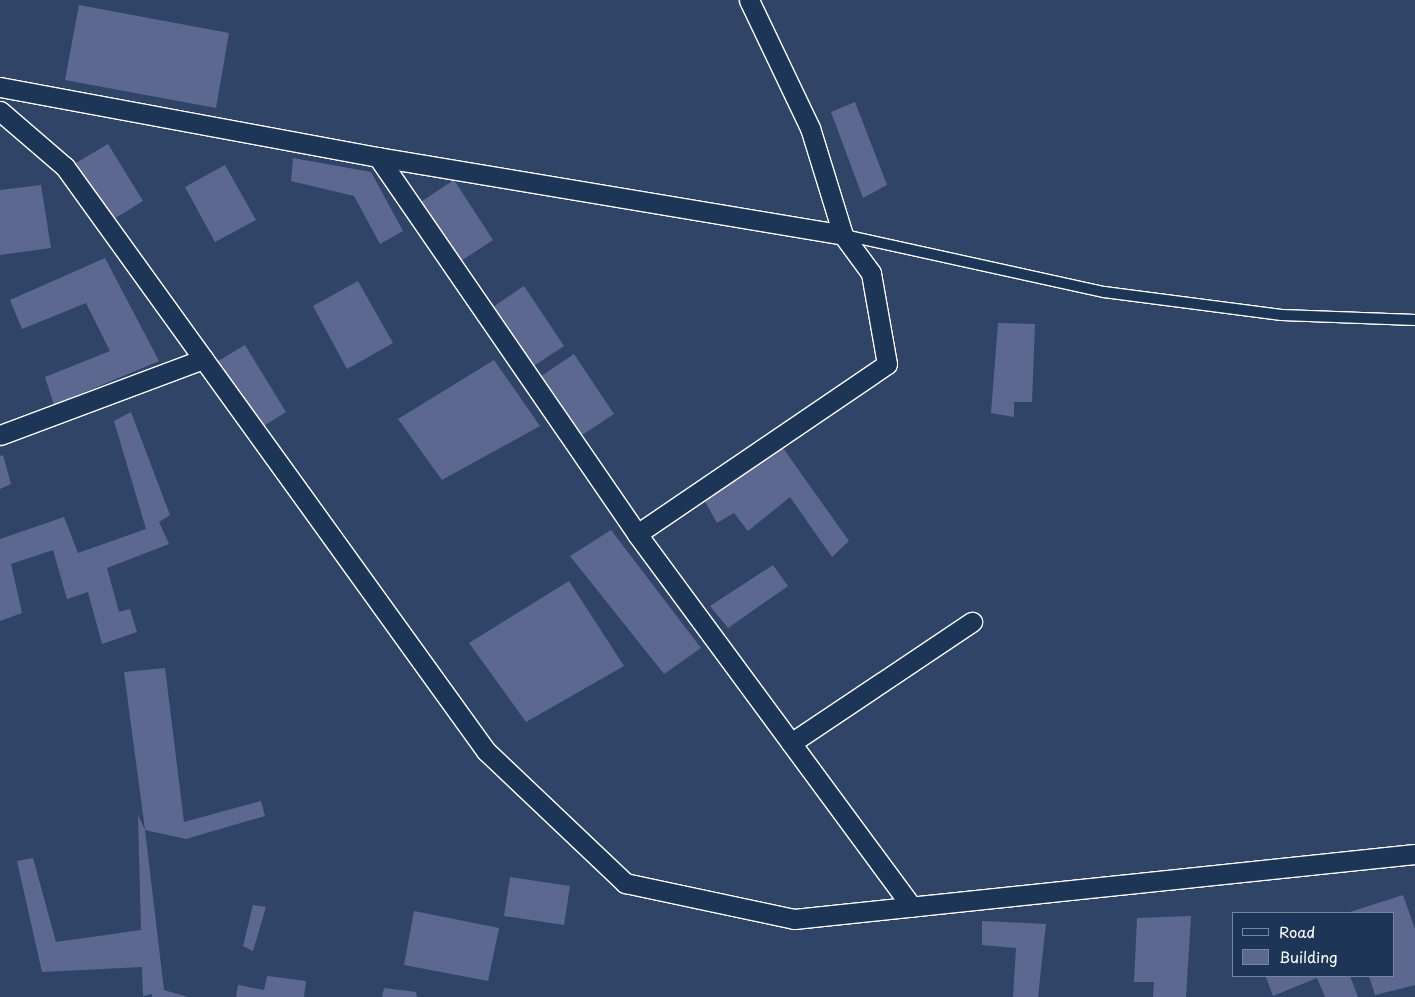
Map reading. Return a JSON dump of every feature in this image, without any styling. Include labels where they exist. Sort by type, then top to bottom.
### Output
[{"type":"street","points":[[637,534],[887,364],[871,273],[843,235],[810,128],[749,0]]},
{"type":"street","points":[[0,87],[378,157],[843,235]]},
{"type":"street","points":[[0,111],[65,167],[486,751],[625,883],[794,919],[1415,854]]},
{"type":"street","points":[[378,157],[637,534],[912,907]]},
{"type":"street","points":[[0,435],[203,359]]},
{"type":"street","points":[[791,744],[972,622]]},
{"type":"lane","points":[[843,235],[1104,292],[1282,315],[1415,320]]},
{"type":"building","points":[[79,5],[229,33],[216,108],[65,80]]},
{"type":"building","points":[[855,102],[887,185],[863,198],[831,112]]},
{"type":"building","points":[[108,144],[143,201],[106,224],[71,166]]},
{"type":"building","points":[[293,158],[371,172],[403,231],[380,244],[354,196],[291,181]]},
{"type":"building","points":[[225,165],[256,220],[215,242],[185,187]]},
{"type":"building","points":[[454,180],[493,240],[458,263],[419,203]]},
{"type":"building","points":[[41,185],[51,248],[0,255],[0,190]]},
{"type":"building","points":[[105,258],[159,361],[54,405],[45,377],[110,351],[86,303],[22,329],[10,300]]},
{"type":"building","points":[[358,281],[393,343],[347,369],[313,306]]},
{"type":"building","points":[[524,286],[564,346],[529,369],[490,309]]},
{"type":"building","points":[[998,323],[1035,324],[1032,402],[1014,402],[1014,417],[991,413]]},
{"type":"building","points":[[245,345],[286,412],[249,435],[208,367]]},
{"type":"building","points":[[574,354],[614,414],[579,437],[540,377]]},
{"type":"building","points":[[494,360],[540,426],[442,480],[398,419]]},
{"type":"building","points":[[131,412],[170,515],[159,522],[169,544],[107,568],[119,612],[130,609],[137,632],[102,644],[88,592],[67,599],[53,550],[11,564],[22,613],[0,621],[0,539],[64,517],[78,553],[146,529],[114,421]]},
{"type":"building","points":[[778,441],[849,541],[832,557],[790,497],[748,531],[734,513],[717,523],[703,498]]},
{"type":"building","points":[[3,455],[11,484],[0,489],[0,456]]},
{"type":"building","points":[[611,530],[701,648],[664,674],[570,556]]},
{"type":"building","points":[[773,565],[788,586],[728,628],[710,606]]},
{"type":"building","points":[[569,581],[624,666],[526,722],[469,643]]},
{"type":"building","points":[[165,668],[184,822],[261,801],[265,816],[186,839],[145,830],[124,672]]},
{"type":"building","points":[[138,815],[145,830],[164,990],[188,997],[152,997],[152,994],[143,996],[142,967],[42,972],[17,861],[33,858],[56,942],[141,930]]},
{"type":"building","points":[[510,877],[570,886],[564,925],[504,916]]},
{"type":"building","points":[[1403,895],[1415,929],[1415,985],[1375,995],[1369,977],[1395,977],[1395,912],[1350,912]]},
{"type":"building","points":[[253,905],[266,907],[253,951],[243,946]]},
{"type":"building","points":[[414,911],[499,928],[488,981],[404,965]]},
{"type":"building","points":[[1191,916],[1186,997],[1153,997],[1154,982],[1134,982],[1137,918]]},
{"type":"building","points":[[982,921],[1046,924],[1038,997],[1013,997],[1016,948],[982,945]]},
{"type":"building","points":[[267,976],[306,981],[304,997],[236,997],[238,985],[264,990]]},
{"type":"building","points":[[1266,977],[1350,977],[1358,997],[1325,997],[1317,978],[1273,996]]},
{"type":"building","points":[[384,988],[416,992],[417,997],[382,997]]}]
